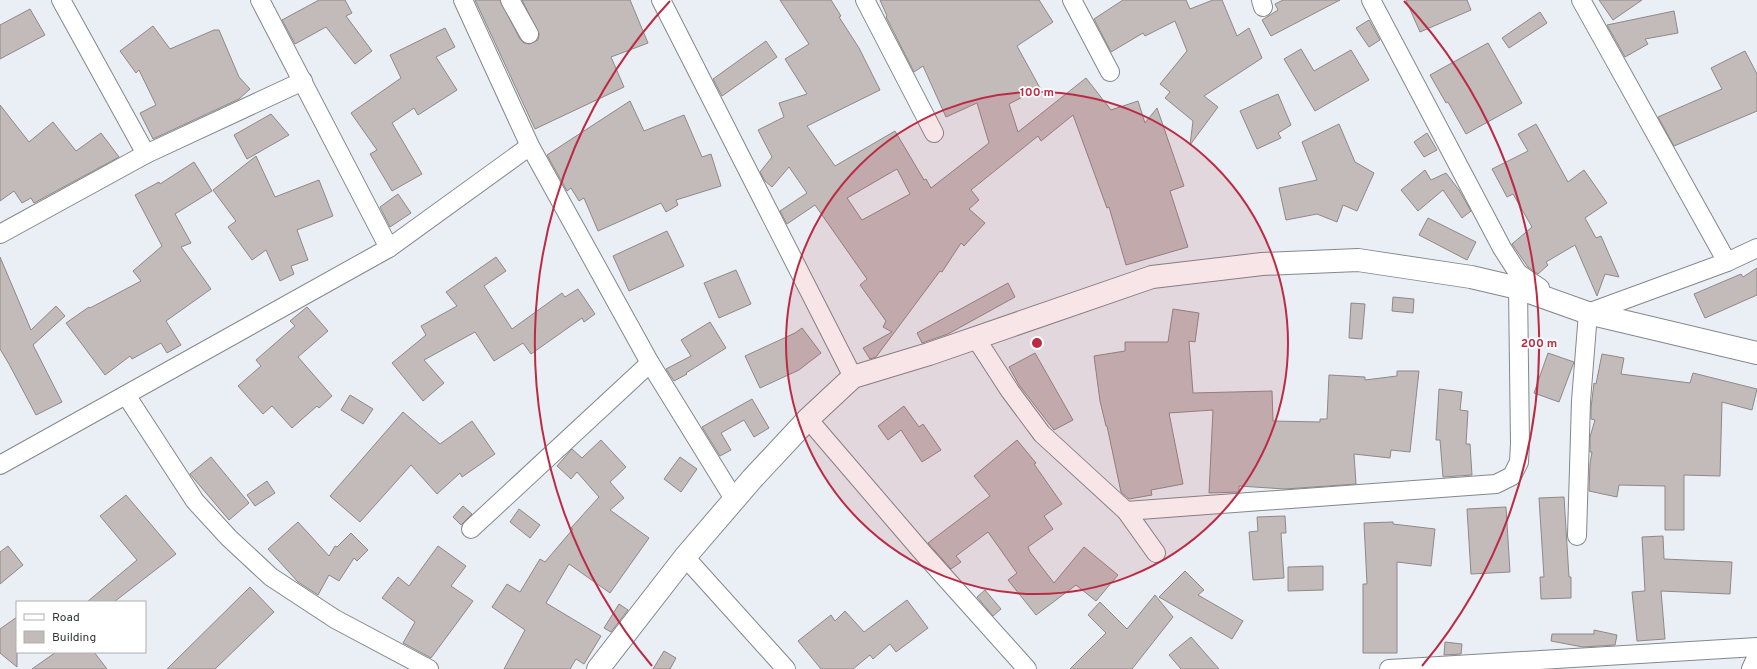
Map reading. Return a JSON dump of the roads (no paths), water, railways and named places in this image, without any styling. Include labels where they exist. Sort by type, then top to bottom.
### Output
[{"type":"street","points":[[61,0],[146,154]]},
{"type":"street","points":[[260,0],[389,248]]},
{"type":"street","points":[[464,0],[530,146],[650,363],[734,499]]},
{"type":"street","points":[[510,0],[528,34]]},
{"type":"street","points":[[661,0],[853,376]]},
{"type":"street","points":[[866,0],[934,133]]},
{"type":"street","points":[[1072,0],[1110,72]]},
{"type":"street","points":[[1371,0],[1502,248],[1518,274],[1539,288],[1588,313],[1727,262],[1757,248]]},
{"type":"street","points":[[1581,0],[1727,262]]},
{"type":"street","points":[[0,234],[146,154],[303,81]]},
{"type":"street","points":[[0,465],[389,248],[530,146]]},
{"type":"street","points":[[598,669],[685,557],[734,499],[808,419],[853,376],[929,354],[1152,277],[1262,264],[1358,260],[1470,277],[1518,288],[1588,313],[1757,353]]},
{"type":"street","points":[[1126,512],[1496,484],[1512,476],[1519,462],[1520,444],[1518,288]]},
{"type":"street","points":[[1577,536],[1580,401],[1588,313]]},
{"type":"street","points":[[975,337],[1010,391],[1042,434],[1126,512],[1156,553]]},
{"type":"street","points":[[472,529],[650,363]]},
{"type":"street","points":[[126,395],[195,501],[229,538],[271,577],[335,619],[428,669]]},
{"type":"street","points":[[808,419],[923,553],[1027,669]]},
{"type":"street","points":[[685,557],[786,669]]},
{"type":"street","points":[[1389,669],[1757,647]]},
{"type":"street","points":[[1751,669],[1757,656]]}]
